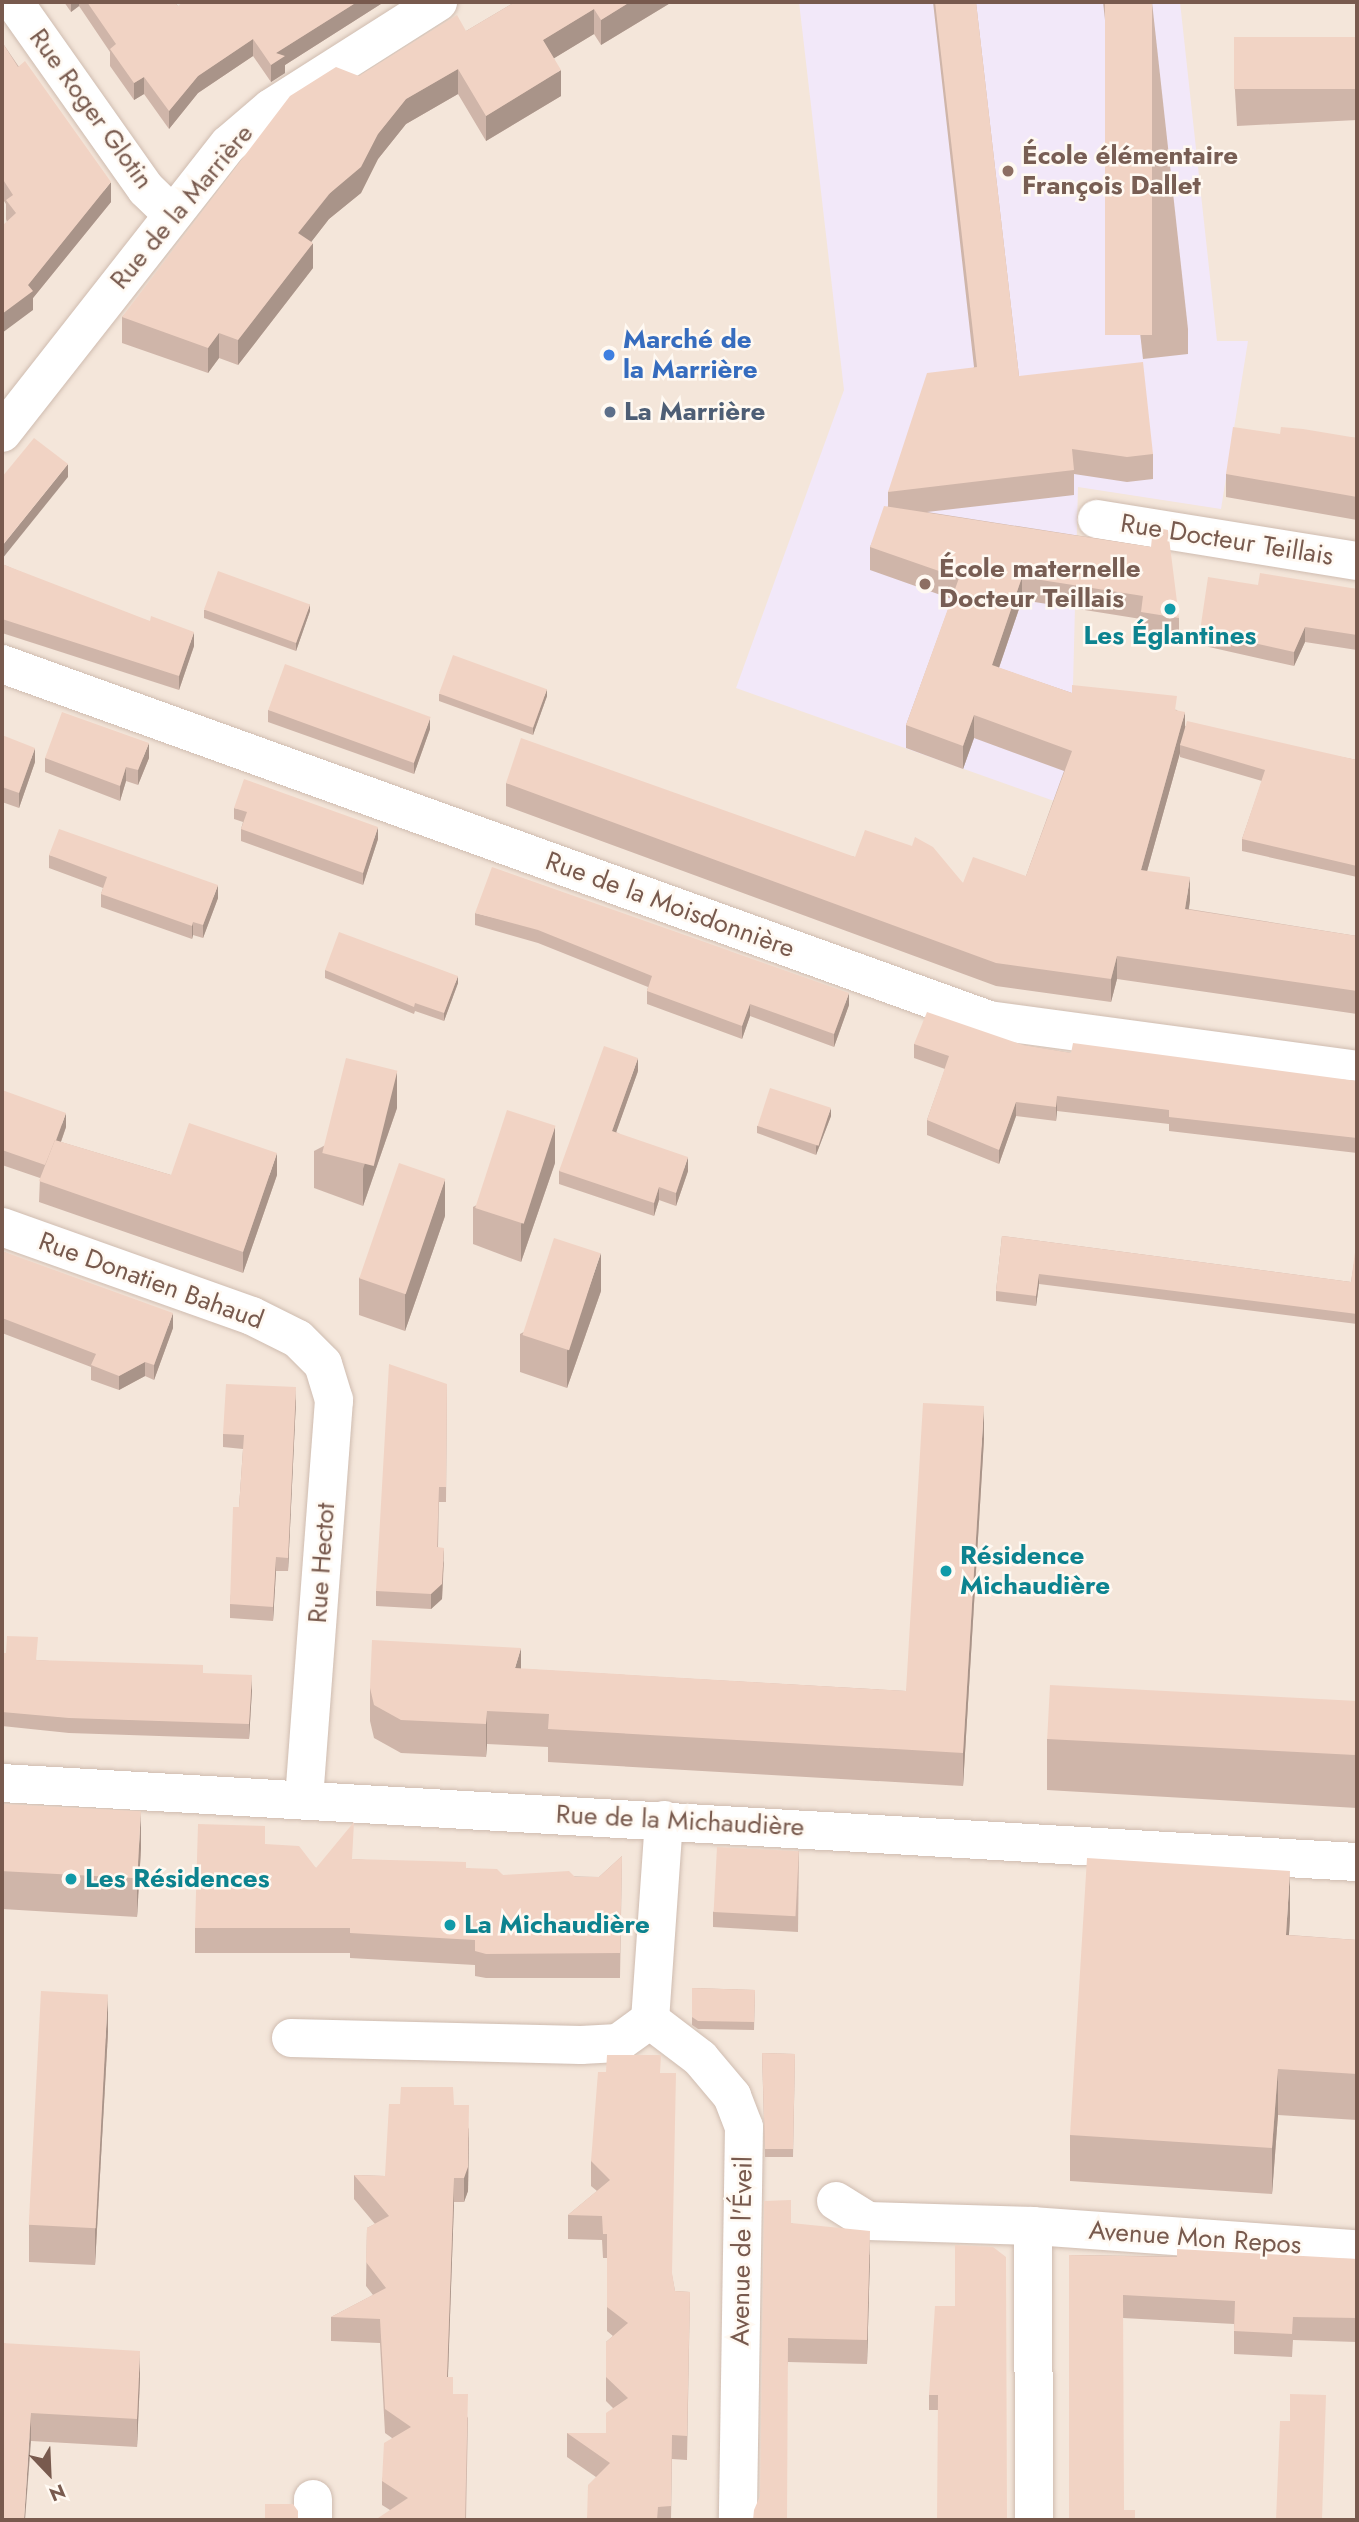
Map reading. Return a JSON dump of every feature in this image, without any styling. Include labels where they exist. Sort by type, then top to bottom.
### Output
[{"type":"street","name":"Rue Roger Glotin","points":[[14,2],[146,189],[171,213]]},
{"type":"street","name":"Rue de la Marrière","points":[[2,433],[171,213],[229,144],[271,108],[438,2]]},
{"type":"street","name":"Rue Docteur Teillais","points":[[1097,519],[1357,561]]},
{"type":"street","name":"Rue de la Moisdonnière","points":[[2,664],[989,1020],[1357,1070]]},
{"type":"street","name":"Rue Donatien Bahaud","points":[[2,1227],[252,1316],[298,1339]]},
{"type":"street","name":"Rue Hectot","points":[[298,1339],[323,1364],[334,1400],[304,1800]]},
{"type":"street","name":"Rue de la Michaudière","points":[[2,1783],[1357,1862]]},
{"type":"street","points":[[292,2038],[581,2045],[618,2042],[650,2020],[664,1820]]},
{"type":"street","name":"Avenue de l'Éveil","points":[[650,2020],[700,2058],[732,2096],[744,2127],[738,2520]]},
{"type":"street","name":"Avenue Mon Repos","points":[[836,2201],[868,2221],[1033,2226],[1357,2249]]},
{"type":"street","points":[[1033,2226],[1034,2520]]},
{"type":"shaded area","points":[[2,2],[1357,2],[1357,2520],[2,2520]]},
{"type":"shaded area","name":"École élémentaire François Dallet","points":[[799,2],[1180,2],[1217,341],[1248,341],[1221,509],[1078,487],[1071,765],[1057,802],[736,688],[844,390]]},
{"type":"building","points":[[87,2],[174,2],[178,6],[183,2],[357,2],[276,53],[285,56],[271,65],[253,39],[198,76],[169,111],[144,77],[134,83],[110,49],[116,44]]},
{"type":"building","points":[[515,2],[630,2],[601,20],[594,9],[543,40],[561,70],[486,116],[458,69],[406,99],[378,134],[361,167],[329,194],[298,233],[313,243],[238,340],[219,333],[208,348],[122,317],[290,96],[336,67],[359,76],[457,15],[466,31]]},
{"type":"building","points":[[935,2],[976,2],[1019,376],[1143,362],[1153,454],[1127,457],[1072,449],[1074,470],[888,492],[927,373],[977,367]]},
{"type":"building","points":[[1105,2],[1152,2],[1152,335],[1105,335]]},
{"type":"building","points":[[1234,37],[1357,37],[1357,89],[1234,89]]},
{"type":"building","points":[[2,42],[18,67],[25,61],[111,182],[28,285],[33,291],[2,314],[2,226],[16,213],[6,200],[13,195],[2,178]]},
{"type":"building","points":[[1233,427],[1280,434],[1281,427],[1357,438],[1357,497],[1226,474]]},
{"type":"building","points":[[34,438],[68,464],[2,546],[2,477]]},
{"type":"building","points":[[884,506],[1151,547],[1153,527],[1168,530],[1179,618],[1141,612],[1143,596],[1022,577],[992,665],[1072,693],[1072,685],[1177,696],[1175,710],[1185,712],[1141,870],[1190,877],[1185,909],[1357,936],[1357,991],[1117,956],[1111,979],[996,963],[506,783],[521,738],[855,857],[865,830],[912,846],[915,837],[933,847],[963,883],[973,857],[1026,876],[1072,751],[974,715],[963,746],[906,725],[959,578],[870,547]]},
{"type":"building","points":[[2,564],[150,621],[151,616],[194,632],[179,676],[2,619]]},
{"type":"building","points":[[218,571],[310,605],[296,643],[204,610]]},
{"type":"building","points":[[1260,573],[1357,589],[1357,635],[1305,627],[1294,652],[1200,631],[1208,577],[1258,585]]},
{"type":"building","points":[[453,655],[547,689],[533,728],[439,694]]},
{"type":"building","points":[[285,664],[431,717],[414,763],[268,710]]},
{"type":"building","points":[[62,712],[149,743],[138,770],[126,767],[120,786],[45,758]]},
{"type":"building","points":[[1187,721],[1357,760],[1357,866],[1242,839],[1265,770],[1180,745]]},
{"type":"building","points":[[2,735],[35,748],[19,793],[2,787]]},
{"type":"building","points":[[244,779],[378,827],[363,873],[241,829],[247,812],[234,808]]},
{"type":"building","points":[[59,829],[218,885],[203,925],[193,922],[192,926],[101,894],[107,877],[49,855]]},
{"type":"building","points":[[492,867],[849,993],[834,1034],[750,1004],[742,1026],[647,991],[652,976],[538,930],[475,913]]},
{"type":"building","points":[[339,932],[458,976],[444,1013],[415,1003],[414,1007],[325,970]]},
{"type":"building","points":[[927,1012],[1023,1045],[1071,1053],[1073,1043],[1357,1081],[1357,1138],[1169,1117],[1169,1110],[1057,1096],[1056,1107],[1016,1102],[999,1150],[927,1120],[949,1056],[914,1044]]},
{"type":"building","points":[[604,1046],[638,1058],[612,1131],[688,1157],[676,1193],[659,1187],[654,1203],[559,1171]]},
{"type":"building","points":[[346,1058],[397,1071],[374,1166],[322,1153]]},
{"type":"building","points":[[770,1088],[831,1108],[819,1146],[758,1126]]},
{"type":"building","points":[[2,1090],[66,1113],[45,1165],[2,1150]]},
{"type":"building","points":[[507,1110],[556,1126],[524,1224],[475,1208]]},
{"type":"building","points":[[189,1123],[277,1153],[243,1252],[39,1181],[55,1140],[171,1175]]},
{"type":"building","points":[[399,1163],[445,1179],[406,1294],[359,1278]]},
{"type":"building","points":[[1002,1236],[1351,1282],[1357,1245],[1357,1314],[1039,1274],[1036,1296],[996,1291]]},
{"type":"building","points":[[554,1238],[601,1253],[569,1350],[522,1335]]},
{"type":"building","points":[[2,1251],[173,1313],[154,1365],[145,1362],[119,1376],[91,1365],[96,1354],[2,1318]]},
{"type":"building","points":[[389,1364],[447,1384],[446,1487],[439,1487],[437,1547],[444,1548],[442,1584],[431,1594],[376,1591]]},
{"type":"building","points":[[226,1384],[296,1387],[288,1558],[276,1557],[273,1607],[230,1604],[233,1507],[239,1507],[244,1435],[223,1434]]},
{"type":"building","points":[[923,1403],[984,1406],[963,1753],[548,1729],[549,1714],[487,1711],[486,1724],[401,1720],[374,1705],[370,1688],[372,1640],[521,1648],[515,1668],[906,1691]]},
{"type":"building","points":[[7,1636],[38,1637],[36,1660],[203,1665],[203,1673],[252,1675],[249,1724],[69,1718],[2,1712],[2,1653],[6,1653]]},
{"type":"building","points":[[1050,1685],[1357,1701],[1355,1755],[1047,1739]]},
{"type":"building","points":[[2,1804],[141,1811],[137,1878],[2,1871]]},
{"type":"building","points":[[354,1822],[352,1859],[466,1862],[466,1868],[497,1869],[503,1875],[569,1871],[575,1877],[599,1877],[622,1856],[620,1953],[486,1954],[475,1951],[475,1940],[350,1933],[350,1928],[195,1928],[198,1824],[265,1826],[265,1844],[299,1846],[316,1868]]},
{"type":"building","points":[[717,1847],[799,1851],[795,1916],[714,1912]]},
{"type":"building","points":[[1087,1858],[1290,1871],[1286,1935],[1357,1940],[1357,2074],[1278,2069],[1272,2148],[1070,2135]]},
{"type":"building","points":[[692,1988],[755,1990],[754,2022],[698,2021],[692,2017]]},
{"type":"building","points":[[41,1991],[108,1995],[96,2228],[29,2225]]},
{"type":"building","points":[[762,2053],[795,2054],[793,2149],[765,2149]]},
{"type":"building","points":[[607,2055],[661,2055],[660,2073],[676,2073],[672,2273],[675,2291],[690,2292],[687,2436],[672,2435],[671,2506],[658,2507],[657,2520],[587,2520],[588,2485],[610,2463],[567,2433],[606,2433],[606,2413],[628,2398],[606,2377],[606,2342],[628,2323],[607,2307],[607,2234],[603,2234],[602,2216],[568,2215],[610,2180],[591,2161],[598,2072],[606,2072]]},
{"type":"building","points":[[401,2087],[453,2087],[454,2105],[469,2105],[468,2167],[464,2178],[454,2178],[447,2377],[453,2377],[453,2394],[468,2394],[465,2520],[375,2520],[408,2498],[382,2481],[384,2443],[411,2427],[385,2409],[380,2319],[331,2317],[386,2288],[366,2262],[367,2228],[389,2216],[354,2175],[385,2176],[389,2104],[400,2104]]},
{"type":"building","points":[[791,2200],[791,2223],[870,2231],[867,2340],[788,2338],[787,2520],[753,2520],[760,2496],[764,2201]]},
{"type":"building","points":[[955,2245],[993,2247],[1006,2257],[1007,2520],[937,2520],[938,2395],[929,2395],[935,2306],[955,2306]]},
{"type":"building","points":[[1177,2249],[1357,2259],[1357,2318],[1293,2317],[1292,2334],[1234,2331],[1235,2301],[1123,2295],[1124,2510],[1135,2510],[1135,2520],[1069,2520],[1069,2255],[1177,2257]]},
{"type":"building","points":[[2,2343],[140,2351],[137,2419],[31,2413],[24,2520],[2,2520]]},
{"type":"building","points":[[1290,2394],[1326,2395],[1322,2520],[1276,2520],[1280,2421],[1290,2421]]},
{"type":"building","points":[[265,2504],[293,2504],[298,2511],[298,2520],[265,2520]]},
{"type":"place","name":"École élémentaire François Dallet","points":[[1008,171]]},
{"type":"place","name":"Marché de la Marrière","points":[[609,355]]},
{"type":"place","name":"La Marrière","points":[[610,412]]},
{"type":"place","name":"École maternelle Docteur Teillais","points":[[925,584]]},
{"type":"place","name":"Les Églantines","points":[[1170,609]]},
{"type":"place","name":"Résidence Michaudière","points":[[946,1571]]},
{"type":"place","name":"Les Résidences","points":[[71,1879]]},
{"type":"place","name":"La Michaudière","points":[[450,1925]]}]
